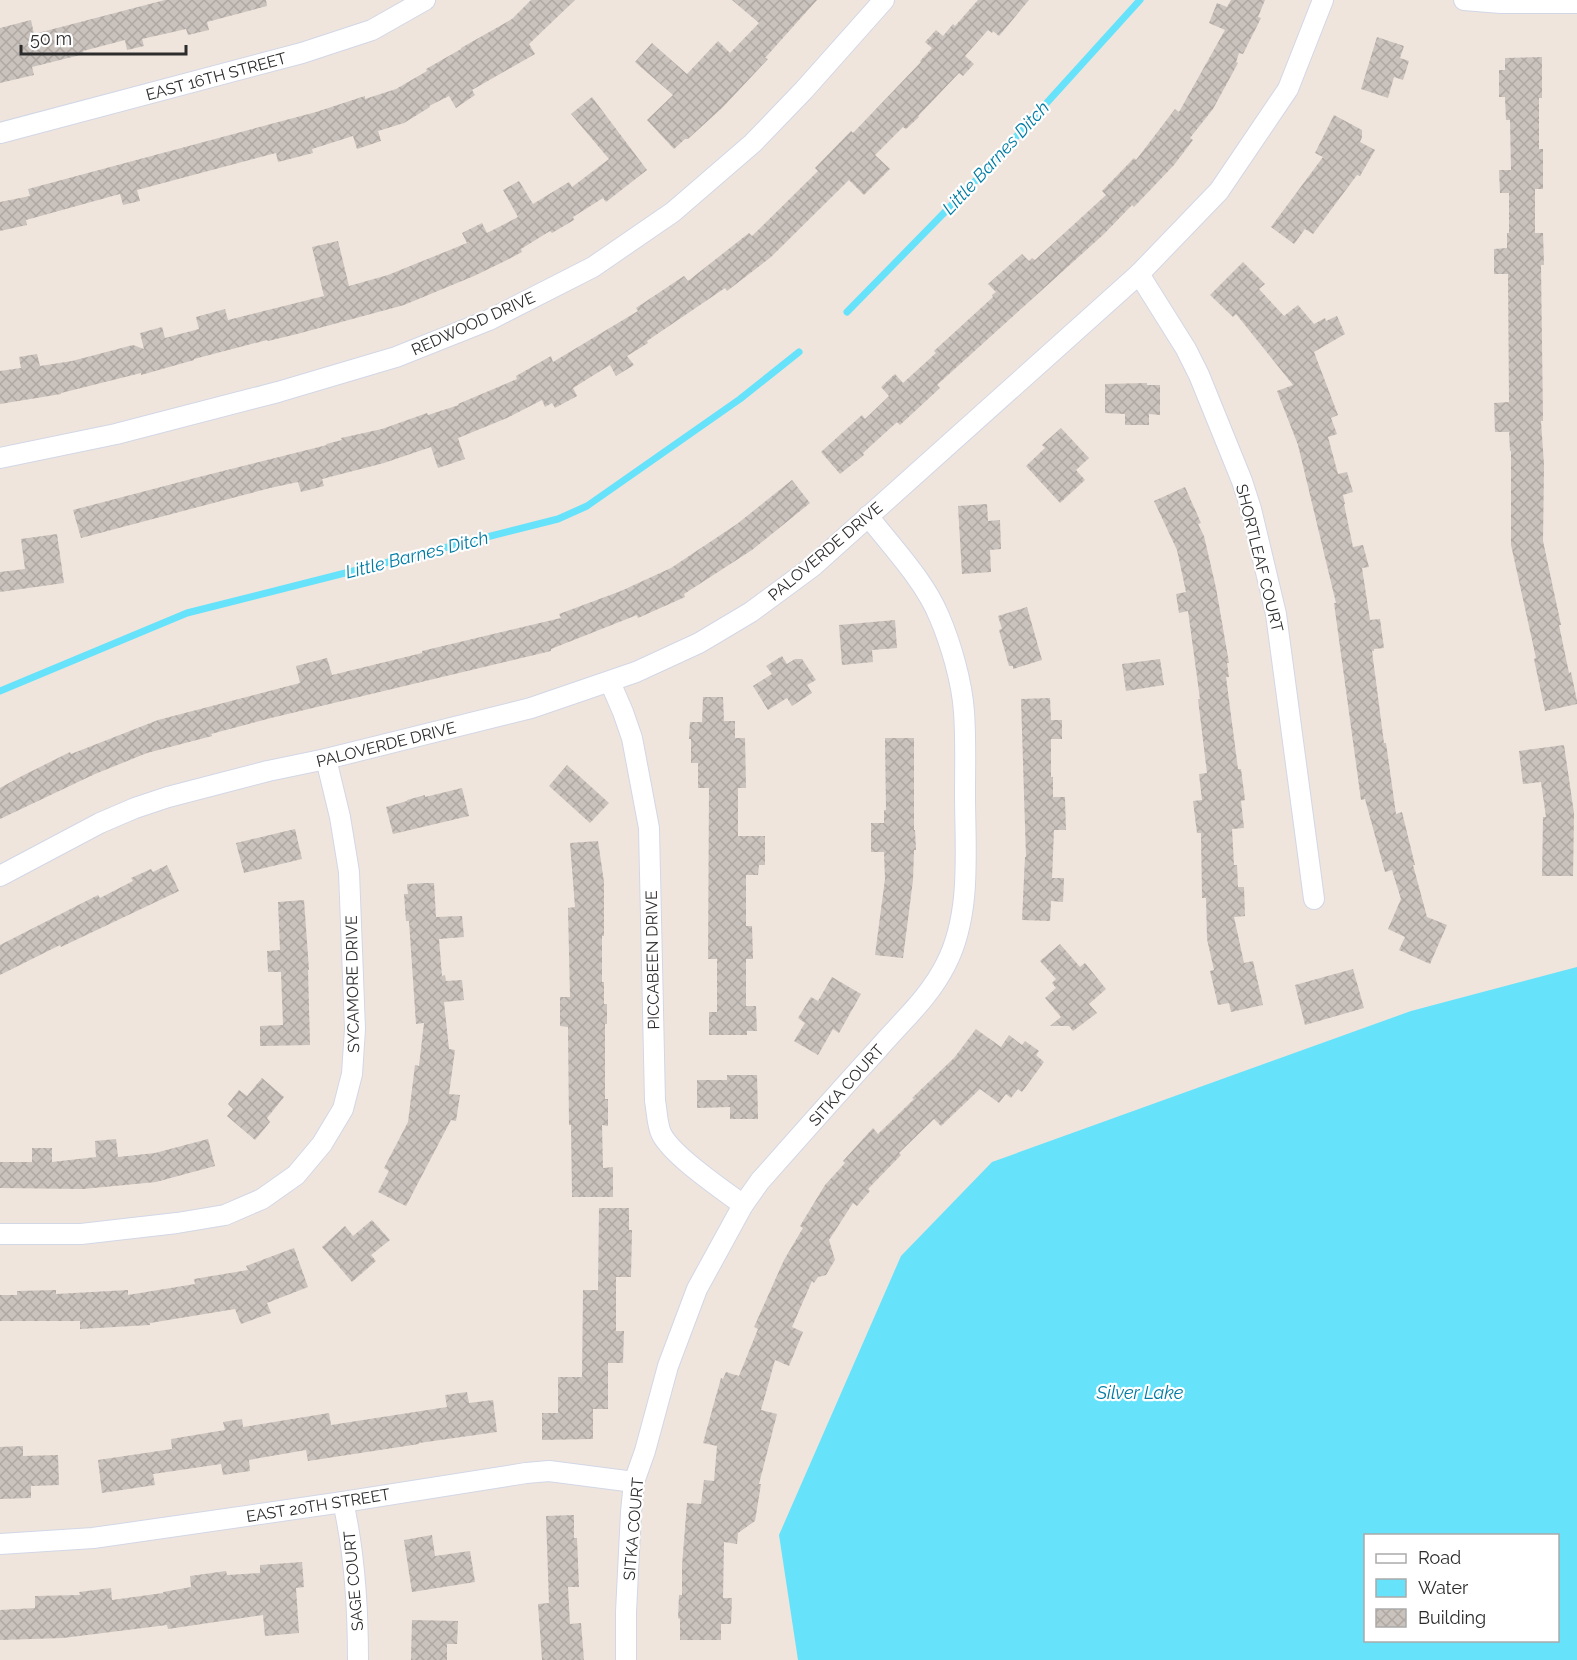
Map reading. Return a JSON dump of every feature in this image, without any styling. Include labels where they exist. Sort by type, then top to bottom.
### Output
[{"type":"street","name":"EAST 16TH STREET","points":[[0,133],[302,54],[372,30],[425,0]]},
{"type":"street","name":"REDWOOD DRIVE","points":[[0,458],[116,434],[278,392],[396,357],[489,320],[593,267],[673,212],[753,143],[804,90],[884,0]]},
{"type":"street","name":"PALOVERDE DRIVE","points":[[0,876],[100,823],[135,808],[268,771],[326,759],[531,708],[636,672],[699,643],[751,612],[812,567],[1139,274],[1219,191],[1288,89],[1323,0]]},
{"type":"street","points":[[1464,0],[1501,3],[1577,3]]},
{"type":"street","name":"SHORTLEAF COURT","points":[[1139,274],[1186,349],[1242,481],[1251,509],[1276,614],[1314,899]]},
{"type":"street","name":"SITKA COURT","points":[[626,1660],[626,1612],[634,1482],[645,1451],[668,1366],[697,1289],[743,1205],[760,1181],[880,1046],[919,1006],[946,966],[954,945],[961,914],[965,874],[964,711],[958,674],[939,615],[926,591],[868,516]]},
{"type":"street","name":"PICCABEEN DRIVE","points":[[610,682],[632,738],[649,828],[656,1101],[660,1131],[667,1143],[679,1155],[743,1205]]},
{"type":"street","name":"SYCAMORE DRIVE","points":[[0,1234],[81,1234],[225,1215],[262,1199],[296,1175],[322,1144],[343,1109],[352,1074],[355,1029],[349,872],[340,816],[326,759]]},
{"type":"street","name":"EAST 20TH STREET","points":[[0,1544],[93,1538],[526,1473],[549,1471],[634,1482]]},
{"type":"street","name":"SAGE COURT","points":[[344,1502],[357,1594],[358,1660]]},
{"type":"water","name":"Silver Lake","points":[[1577,967],[1577,1660],[798,1660],[779,1535],[901,1256],[992,1162],[1411,1011]]},
{"type":"building","points":[[165,0],[266,0],[267,6],[207,22],[209,30],[188,35],[186,29],[142,39],[144,46],[127,50],[125,40],[83,51],[84,54],[32,67],[34,75],[0,83],[0,28],[31,20],[34,34]]},
{"type":"building","points":[[531,0],[575,0],[529,44],[535,54],[472,90],[475,95],[456,108],[449,96],[404,123],[378,131],[381,141],[357,149],[353,136],[312,149],[313,153],[278,162],[276,153],[137,190],[140,201],[123,205],[120,194],[26,220],[27,225],[0,231],[0,202],[30,196],[28,189],[396,89],[512,19]]},
{"type":"building","points":[[732,0],[817,0],[765,58],[768,59],[723,107],[674,149],[647,120],[673,95],[635,62],[652,43],[687,74],[718,41],[730,53],[759,23]]},
{"type":"building","points":[[978,0],[1029,0],[999,36],[988,30],[965,56],[974,64],[963,76],[959,73],[919,117],[906,129],[903,127],[875,155],[890,169],[864,195],[849,180],[771,257],[727,291],[725,288],[627,356],[634,365],[616,376],[610,365],[573,388],[577,396],[555,408],[552,403],[545,407],[542,400],[507,418],[458,438],[465,459],[438,468],[431,447],[384,463],[322,479],[324,486],[301,492],[298,482],[81,538],[73,510],[327,445],[342,440],[341,438],[382,429],[427,413],[428,415],[459,405],[517,379],[516,376],[551,356],[553,362],[638,311],[636,308],[684,276],[688,281],[749,233],[752,236],[818,171],[815,168],[851,131],[853,133],[921,62],[932,48],[925,42],[936,30],[943,36]]},
{"type":"building","points":[[1231,0],[1265,0],[1258,17],[1261,18],[1243,54],[1239,53],[1236,62],[1238,63],[1213,109],[1190,138],[1193,140],[1174,165],[1134,207],[1132,205],[1104,234],[937,385],[940,388],[900,425],[897,422],[863,453],[864,455],[840,474],[821,452],[862,415],[865,419],[889,396],[881,387],[895,374],[903,383],[936,353],[934,351],[993,297],[992,295],[996,292],[988,284],[1022,254],[1029,261],[1032,258],[1035,260],[1106,195],[1102,191],[1134,158],[1136,160],[1175,109],[1179,112],[1225,30],[1209,23],[1217,3],[1227,7]]},
{"type":"building","points":[[1377,37],[1404,46],[1400,58],[1409,61],[1403,80],[1394,77],[1388,98],[1361,89]]},
{"type":"building","points":[[1542,57],[1539,149],[1543,149],[1543,189],[1535,189],[1535,233],[1543,233],[1544,265],[1541,265],[1543,541],[1569,673],[1571,672],[1577,701],[1577,704],[1545,711],[1534,659],[1536,658],[1511,545],[1509,432],[1495,432],[1494,403],[1509,402],[1508,274],[1494,274],[1494,249],[1507,248],[1507,233],[1509,233],[1509,193],[1500,193],[1499,170],[1511,170],[1510,120],[1506,120],[1505,97],[1499,97],[1499,70],[1505,70],[1505,58]]},
{"type":"building","points":[[592,97],[647,170],[606,202],[603,198],[573,217],[574,220],[552,233],[550,231],[521,249],[522,252],[505,261],[404,305],[194,359],[141,375],[141,373],[61,394],[0,404],[0,371],[21,368],[19,357],[37,354],[40,366],[72,361],[133,345],[144,349],[140,333],[162,327],[165,338],[199,329],[196,317],[225,309],[228,320],[324,296],[312,247],[338,241],[349,286],[388,275],[467,243],[462,233],[482,223],[487,233],[518,217],[503,190],[519,181],[533,204],[569,182],[572,187],[609,159],[571,114]]},
{"type":"building","points":[[1334,115],[1362,130],[1360,142],[1375,150],[1360,176],[1357,175],[1313,234],[1305,229],[1294,244],[1271,227],[1323,157],[1315,153]]},
{"type":"building","points":[[1243,262],[1265,284],[1259,289],[1284,316],[1298,305],[1314,324],[1325,318],[1326,321],[1337,316],[1345,334],[1314,352],[1338,415],[1331,418],[1337,434],[1328,437],[1338,474],[1347,472],[1353,492],[1343,495],[1344,504],[1353,547],[1363,545],[1369,567],[1362,568],[1370,620],[1380,619],[1384,648],[1372,651],[1396,814],[1402,812],[1427,917],[1447,925],[1430,964],[1399,950],[1405,937],[1388,929],[1401,899],[1392,870],[1385,872],[1365,799],[1361,800],[1334,603],[1336,603],[1298,445],[1277,391],[1293,385],[1236,314],[1233,317],[1210,295]]},
{"type":"building","points":[[1147,383],[1147,385],[1160,385],[1160,415],[1149,414],[1149,425],[1125,425],[1125,414],[1105,413],[1105,384]]},
{"type":"building","points":[[1061,428],[1089,458],[1076,470],[1085,480],[1060,503],[1026,466],[1045,448],[1042,445]]},
{"type":"building","points":[[792,480],[810,503],[752,550],[684,594],[685,597],[638,618],[637,615],[551,649],[551,651],[271,718],[147,753],[95,774],[0,819],[0,788],[18,778],[70,752],[71,754],[158,720],[300,683],[296,666],[327,658],[332,675],[561,618],[559,614],[621,591],[671,568],[737,524]]},
{"type":"building","points":[[1185,487],[1201,523],[1198,524],[1204,536],[1216,588],[1229,663],[1227,663],[1229,677],[1226,677],[1238,769],[1241,769],[1245,800],[1241,801],[1244,828],[1232,829],[1234,865],[1237,865],[1238,887],[1244,887],[1245,916],[1234,917],[1244,963],[1253,961],[1263,1005],[1231,1012],[1229,1003],[1218,1005],[1210,971],[1214,970],[1207,939],[1206,898],[1202,898],[1201,833],[1197,833],[1193,801],[1202,800],[1199,774],[1207,773],[1188,611],[1179,613],[1176,594],[1186,592],[1177,550],[1154,501]]},
{"type":"building","points":[[987,504],[988,521],[1000,520],[1001,549],[990,550],[991,572],[962,574],[958,506]]},
{"type":"building","points":[[57,534],[64,583],[0,592],[0,572],[25,569],[21,539]]},
{"type":"building","points":[[1027,607],[1042,660],[1013,669],[1013,666],[1009,666],[999,630],[1002,629],[998,616]]},
{"type":"building","points":[[895,620],[897,648],[872,650],[873,662],[842,665],[839,625]]},
{"type":"building","points":[[782,656],[787,664],[795,659],[802,659],[816,680],[807,685],[812,693],[792,706],[787,698],[768,710],[753,686],[772,674],[766,666]]},
{"type":"building","points":[[1160,659],[1164,685],[1126,691],[1122,664]]},
{"type":"building","points":[[703,697],[723,697],[724,721],[735,721],[735,738],[745,738],[746,788],[738,788],[738,836],[765,836],[765,865],[759,865],[758,875],[746,875],[746,926],[752,926],[753,959],[746,959],[746,1006],[756,1006],[757,1031],[747,1031],[747,1035],[709,1035],[709,1012],[717,1012],[717,959],[708,959],[709,788],[698,788],[698,763],[691,763],[691,739],[689,739],[690,722],[702,722]]},
{"type":"building","points":[[1050,698],[1051,720],[1062,720],[1062,739],[1051,739],[1051,777],[1053,777],[1053,797],[1065,797],[1066,830],[1054,830],[1052,878],[1064,878],[1063,902],[1051,901],[1050,921],[1022,920],[1026,857],[1021,699]]},
{"type":"building","points":[[885,738],[914,738],[916,850],[914,850],[913,880],[903,958],[875,955],[885,879],[884,852],[871,852],[871,823],[884,823],[884,810],[886,810]]},
{"type":"building","points":[[1564,745],[1574,813],[1573,876],[1542,876],[1543,817],[1546,817],[1541,782],[1523,784],[1519,751]]},
{"type":"building","points":[[567,765],[609,803],[590,823],[549,786]]},
{"type":"building","points":[[462,788],[469,816],[393,834],[386,807],[425,795],[425,797]]},
{"type":"building","points":[[295,829],[302,859],[244,873],[236,843]]},
{"type":"building","points":[[598,841],[604,882],[602,982],[604,982],[604,1004],[607,1004],[605,1099],[608,1099],[608,1126],[602,1125],[603,1168],[613,1167],[613,1197],[572,1197],[568,1027],[560,1026],[560,997],[570,997],[568,908],[575,907],[570,843]]},
{"type":"building","points":[[167,865],[179,891],[0,975],[0,945],[98,895],[100,898],[133,881],[131,878],[151,869],[153,872]]},
{"type":"building","points":[[434,883],[436,917],[462,916],[464,937],[439,939],[442,976],[445,975],[446,981],[462,980],[464,1000],[444,1002],[449,1049],[455,1050],[449,1094],[460,1095],[456,1121],[451,1120],[406,1206],[378,1192],[389,1171],[384,1168],[408,1122],[415,1065],[419,1066],[424,1023],[416,1024],[409,921],[406,921],[404,894],[408,894],[407,884]]},
{"type":"building","points":[[304,900],[309,970],[310,1045],[260,1046],[260,1026],[283,1025],[281,972],[268,972],[267,951],[280,950],[278,902]]},
{"type":"building","points":[[1060,944],[1080,967],[1085,963],[1106,989],[1089,1004],[1097,1013],[1073,1031],[1069,1026],[1050,1026],[1061,1017],[1045,998],[1056,988],[1052,983],[1056,979],[1040,961]]},
{"type":"building","points":[[1353,969],[1364,1008],[1305,1025],[1295,985]]},
{"type":"building","points":[[832,977],[861,994],[839,1033],[833,1029],[818,1055],[794,1041],[805,1023],[798,1018],[811,997],[818,1001]]},
{"type":"building","points":[[976,1029],[1001,1047],[1009,1035],[1022,1045],[1025,1041],[1039,1051],[1036,1055],[1044,1062],[1022,1092],[1018,1089],[1011,1098],[1006,1094],[999,1103],[980,1089],[941,1126],[934,1119],[899,1153],[901,1155],[868,1189],[870,1191],[857,1206],[853,1203],[829,1240],[835,1260],[826,1275],[818,1277],[814,1283],[812,1281],[792,1327],[803,1332],[789,1366],[775,1360],[761,1410],[777,1414],[759,1484],[761,1484],[755,1521],[738,1533],[737,1544],[724,1542],[723,1598],[732,1598],[731,1624],[721,1624],[721,1640],[680,1640],[679,1595],[682,1595],[687,1503],[701,1504],[704,1480],[714,1481],[717,1446],[703,1443],[721,1378],[723,1379],[726,1372],[739,1376],[758,1329],[754,1327],[784,1260],[803,1228],[800,1226],[825,1185],[873,1128],[878,1134],[954,1058]]},
{"type":"building","points":[[727,1075],[757,1075],[758,1119],[730,1119],[730,1107],[697,1108],[697,1080],[727,1080]]},
{"type":"building","points":[[262,1078],[284,1097],[267,1118],[270,1122],[255,1140],[227,1116],[233,1109],[228,1104],[239,1090],[247,1096]]},
{"type":"building","points":[[116,1139],[118,1157],[155,1153],[208,1139],[215,1166],[156,1182],[83,1189],[0,1188],[0,1162],[32,1162],[32,1148],[52,1148],[52,1162],[96,1157],[95,1141]]},
{"type":"building","points":[[599,1208],[629,1208],[629,1230],[632,1230],[631,1277],[616,1277],[616,1331],[624,1331],[623,1363],[608,1363],[608,1409],[593,1409],[593,1439],[542,1440],[542,1413],[558,1413],[558,1377],[582,1377],[583,1290],[598,1290]]},
{"type":"building","points":[[372,1220],[390,1240],[371,1255],[376,1261],[352,1282],[322,1247],[345,1226],[353,1236]]},
{"type":"building","points":[[294,1248],[308,1287],[267,1303],[271,1313],[241,1324],[235,1309],[150,1323],[150,1325],[80,1329],[80,1321],[0,1321],[0,1295],[17,1295],[17,1291],[56,1290],[56,1294],[128,1290],[128,1295],[195,1284],[194,1279],[248,1270],[246,1266]]},
{"type":"building","points":[[467,1392],[469,1403],[493,1400],[497,1432],[308,1461],[306,1450],[249,1460],[250,1471],[223,1475],[221,1464],[153,1474],[155,1485],[102,1493],[98,1460],[172,1449],[171,1439],[225,1430],[223,1422],[242,1419],[243,1427],[329,1413],[331,1425],[447,1407],[445,1395]]},
{"type":"building","points":[[23,1446],[23,1456],[58,1455],[59,1485],[31,1486],[31,1498],[0,1499],[0,1447]]},
{"type":"building","points":[[574,1515],[579,1587],[568,1587],[570,1624],[581,1623],[584,1660],[542,1660],[538,1604],[549,1603],[546,1516]]},
{"type":"building","points":[[432,1535],[435,1556],[470,1551],[475,1582],[412,1592],[404,1540]]},
{"type":"building","points":[[302,1562],[304,1587],[296,1588],[299,1633],[265,1636],[263,1615],[168,1629],[167,1625],[63,1638],[0,1640],[0,1610],[35,1608],[35,1596],[80,1595],[79,1592],[111,1588],[112,1600],[191,1587],[190,1576],[226,1571],[227,1575],[260,1573],[260,1565]]},
{"type":"building","points":[[412,1620],[458,1621],[457,1644],[447,1644],[447,1660],[411,1660]]},
{"type":"waterway","name":"Little Barnes Ditch","points":[[847,312],[985,171],[1140,0]]},
{"type":"waterway","name":"Little Barnes Ditch","points":[[0,691],[187,613],[558,519],[587,506],[740,399],[799,352]]}]
